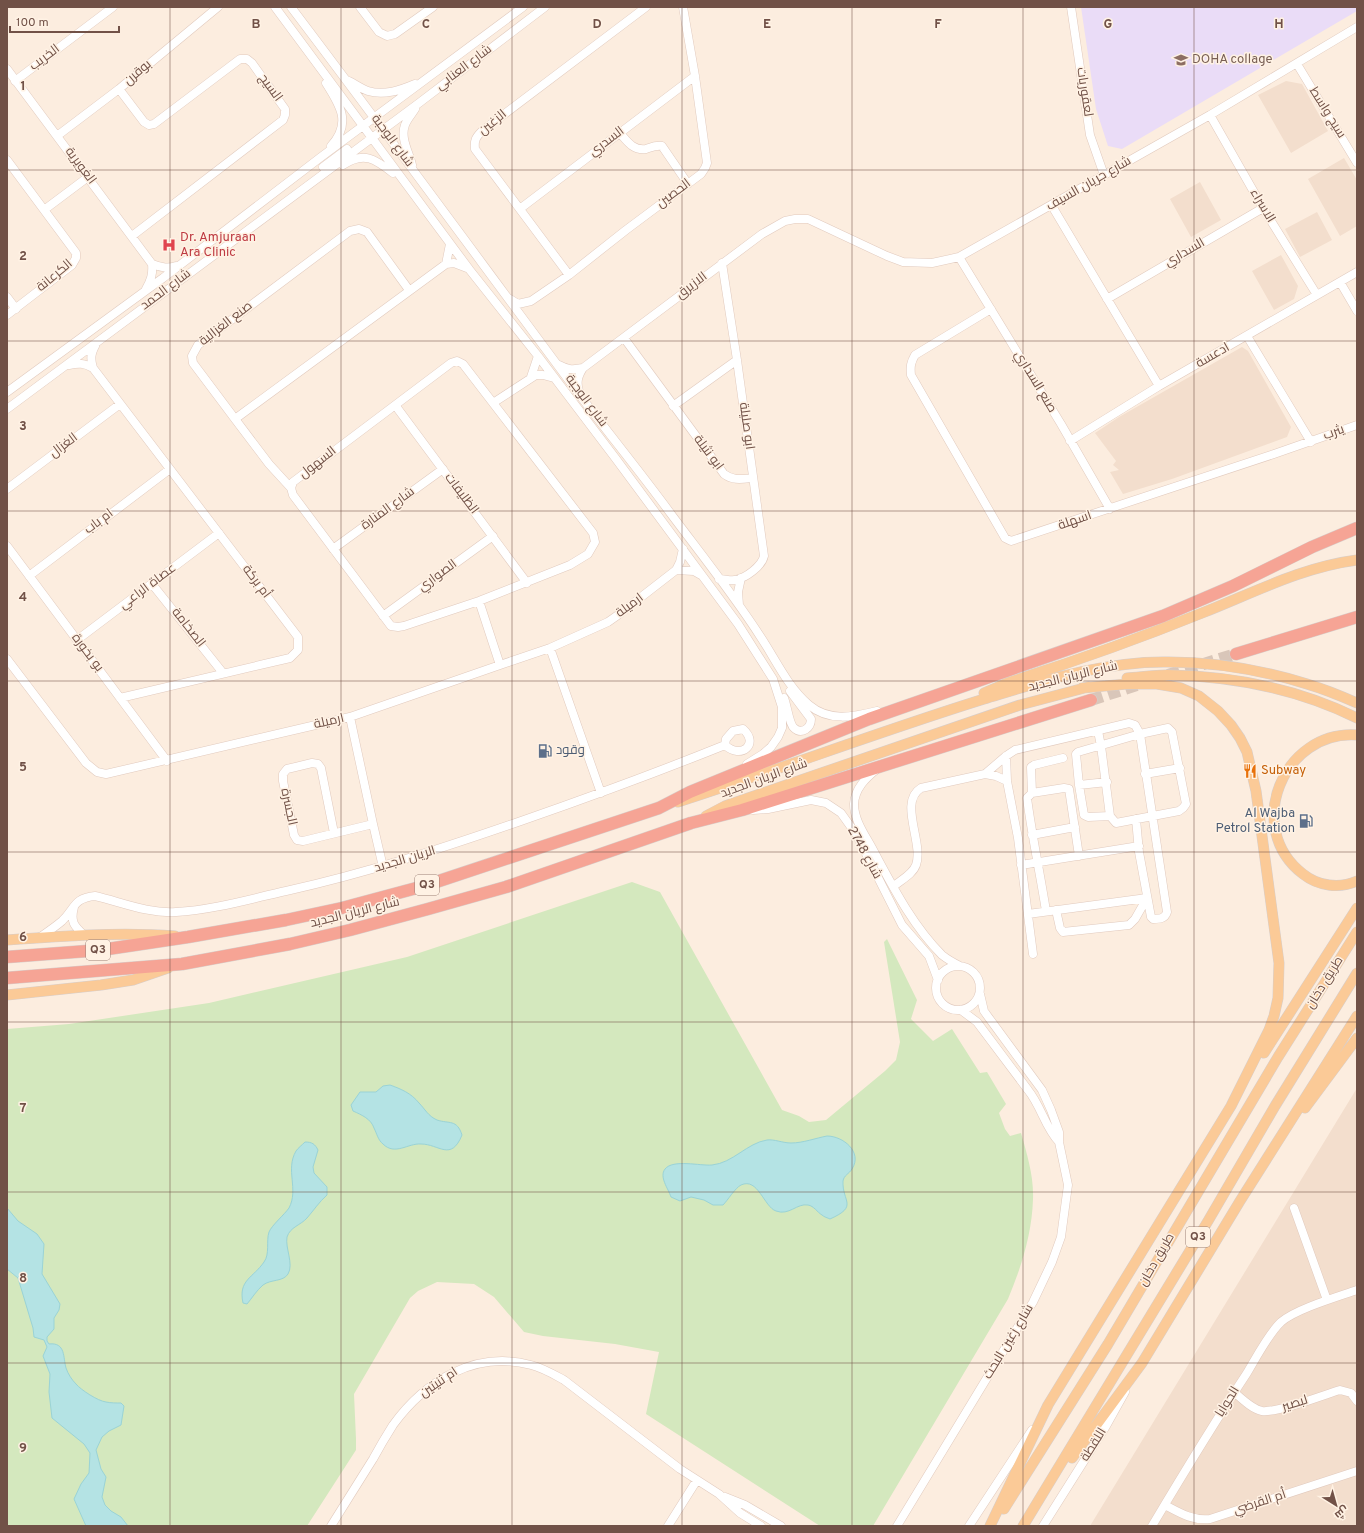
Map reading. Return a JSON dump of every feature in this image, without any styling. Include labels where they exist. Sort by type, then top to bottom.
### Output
[{"type":"highway","points":[[659,808],[690,792],[869,719],[1163,616],[1233,586],[1312,547],[1357,528]]},
{"type":"highway","points":[[1236,654],[1357,617]]},
{"type":"highway","points":[[691,823],[742,810],[1091,700]]},
{"type":"highway","name":"شارع الريان الجديد","points":[[7,957],[101,950],[286,920],[342,908],[424,886],[659,808]]},
{"type":"highway","name":"شارع الريان الجديد","points":[[7,978],[182,964],[290,944],[428,910],[506,887],[691,823]]},
{"type":"main road","points":[[946,711],[1007,683],[1152,633],[1316,567],[1357,560]]},
{"type":"main road","name":"شارع الريان الجديد","points":[[659,808],[824,754],[946,711],[1051,679],[1109,666],[1167,662],[1217,664],[1254,670],[1307,684],[1357,703]]},
{"type":"main road","name":"شارع الريان الجديد","points":[[691,823],[726,806],[1020,705],[1124,678],[1166,675],[1248,682],[1296,694],[1357,718]]},
{"type":"main road","points":[[1082,688],[1127,684],[1157,684],[1181,688],[1199,696],[1218,711],[1231,725],[1247,752],[1256,791],[1268,877],[1279,963],[1279,982],[1278,998],[1274,1016],[1262,1046],[1231,1106]]},
{"type":"main road","points":[[1357,735],[1338,736],[1325,740],[1315,744],[1296,759],[1289,767],[1281,782],[1274,808],[1274,815],[1276,834],[1280,849],[1295,868],[1309,879],[1319,884],[1338,885],[1357,881]]},
{"type":"main road","points":[[990,1526],[1048,1406],[1231,1106],[1357,908]]},
{"type":"main road","name":"طريق دخان","points":[[993,1526],[1108,1344],[1245,1111],[1357,932]]},
{"type":"main road","name":"شارع الريان الجديد","points":[[7,940],[85,936],[158,935],[188,937]]},
{"type":"main road","name":"شارع الريان الجديد","points":[[7,995],[133,980],[182,964]]},
{"type":"main road","name":"طريق دخان","points":[[1040,1501],[1279,1099],[1357,973]]},
{"type":"main road","points":[[1023,1526],[1142,1363],[1262,1166],[1357,1016]]},
{"type":"main road","points":[[1262,1166],[1357,1038]]},
{"type":"street","name":"الخريب","points":[[15,81],[113,7]]},
{"type":"street","name":"بوقرن","points":[[57,136],[119,89],[218,7]]},
{"type":"street","name":"شارع الوجبة","points":[[275,7],[318,65],[373,127],[413,169],[478,255],[579,394],[634,464],[739,606],[760,636],[784,678],[812,708],[831,716],[853,717],[898,705],[918,702]]},
{"type":"street","name":"شارع الوجبة","points":[[291,7],[346,80],[402,179],[469,269],[538,356],[683,549],[738,624],[773,679],[783,714],[782,728],[778,737],[771,747],[763,754],[729,776]]},
{"type":"street","points":[[360,7],[379,32],[386,36],[395,34],[433,7]]},
{"type":"street","points":[[510,17],[513,7]]},
{"type":"street","name":"شارع العنابي","points":[[373,127],[425,80],[523,7]]},
{"type":"street","name":"شارع العنابي","points":[[373,127],[419,103],[545,7]]},
{"type":"street","name":"الزغين","points":[[569,275],[521,208],[475,149],[475,138],[482,131],[646,7]]},
{"type":"street","name":"الحصين","points":[[508,298],[518,304],[531,301],[569,275],[701,174],[705,168],[707,163],[695,76],[683,7]]},
{"type":"street","name":"لعقوريات","points":[[1071,7],[1090,135],[1104,175]]},
{"type":"street","points":[[282,18],[293,25],[359,113],[373,127],[467,250],[478,255]]},
{"type":"street","name":"شارع جريان السيف","points":[[808,219],[903,262],[932,263],[959,257],[1052,206],[1210,115],[1357,27]]},
{"type":"street","points":[[262,219],[266,211],[273,205],[476,47],[481,42],[484,35]]},
{"type":"street","name":"السيج","points":[[119,89],[144,122],[149,125],[154,124],[240,59],[247,59],[252,63],[285,109],[283,120],[132,236]]},
{"type":"street","name":"سيج واسط","points":[[1296,64],[1357,162]]},
{"type":"street","points":[[318,65],[325,82],[340,106],[342,122],[339,134],[321,157]]},
{"type":"street","name":"الغويرية","points":[[7,69],[152,264]]},
{"type":"street","name":"السدري","points":[[521,208],[619,132],[695,76]]},
{"type":"street","points":[[346,80],[369,91],[386,93],[400,90],[425,80]]},
{"type":"street","points":[[413,169],[403,132],[405,124],[419,103]]},
{"type":"street","name":"الاسراء","points":[[1210,115],[1263,208],[1317,295]]},
{"type":"street","name":"شارع الحمد","points":[[7,392],[144,292],[321,157],[373,127]]},
{"type":"street","name":"شارع الحمد","points":[[7,409],[312,182],[373,127]]},
{"type":"street","points":[[619,132],[630,145],[638,149],[658,145],[662,146],[688,184]]},
{"type":"street","points":[[312,182],[324,178],[350,160],[363,157],[378,161],[402,179]]},
{"type":"street","name":"الكرعانة","points":[[7,160],[76,253],[76,258],[72,264],[7,315]]},
{"type":"street","points":[[44,210],[88,177]]},
{"type":"street","points":[[1052,206],[1159,386]]},
{"type":"street","name":"السداري","points":[[1107,299],[1263,208]]},
{"type":"street","name":"الازيرق","points":[[583,368],[762,234],[784,221],[808,219]]},
{"type":"street","name":"صنع الغزالية","points":[[235,419],[193,363],[192,356],[194,351],[198,345],[350,231],[359,229],[367,232],[409,290]]},
{"type":"street","points":[[446,264],[450,244]]},
{"type":"street","name":"صنع السداري","points":[[959,257],[1110,509]]},
{"type":"street","points":[[291,488],[269,464],[235,419],[446,264],[454,263],[469,269]]},
{"type":"street","name":"ابو صليلة","points":[[722,263],[764,556],[763,561],[759,565],[741,578]]},
{"type":"street","points":[[144,292],[151,279],[153,271],[152,264],[169,268],[178,266]]},
{"type":"street","name":"ادعسة","points":[[1070,440],[1159,386],[1357,272]]},
{"type":"street","points":[[1340,282],[1357,311]]},
{"type":"street","points":[[7,297],[16,309]]},
{"type":"street","name":"اسهلة","points":[[991,309],[915,355],[911,362],[910,368],[911,374],[1005,538],[1011,542],[1311,442]]},
{"type":"street","points":[[1247,336],[1311,442]]},
{"type":"street","name":"ابو نثيلة","points":[[624,338],[724,474],[729,478],[736,480],[753,478]]},
{"type":"street","points":[[93,368],[91,354],[97,342]]},
{"type":"street","points":[[531,377],[538,356]]},
{"type":"street","points":[[673,406],[737,360]]},
{"type":"street","name":"السهول","points":[[457,361],[463,364],[593,533],[595,542],[592,548],[581,559],[570,566],[527,583],[479,601],[398,627],[391,626],[293,495],[291,488],[293,482],[395,405],[451,363],[457,361]]},
{"type":"street","points":[[66,366],[79,363],[86,364],[93,368]]},
{"type":"street","points":[[559,365],[566,369],[575,370],[583,368]]},
{"type":"street","name":"أم بركة","points":[[93,368],[298,637],[298,650],[290,658],[120,698]]},
{"type":"street","points":[[579,394],[577,385],[578,376],[583,368]]},
{"type":"street","points":[[493,403],[531,377],[543,375],[555,379]]},
{"type":"street","name":"الغزال","points":[[7,489],[120,404]]},
{"type":"street","name":"الظليفات","points":[[395,405],[527,583]]},
{"type":"street","name":"يثرب","points":[[1311,442],[1357,425]]},
{"type":"street","name":"ام باب","points":[[29,576],[170,469]]},
{"type":"street","name":"شارع المنارة","points":[[333,549],[443,469]]},
{"type":"street","name":"عصاة الراعي","points":[[77,640],[219,533]]},
{"type":"street","name":"الصواري","points":[[383,616],[493,536]]},
{"type":"street","name":"بو بخورة","points":[[7,546],[167,761]]},
{"type":"street","points":[[683,549],[680,562],[676,570],[694,572],[702,575]]},
{"type":"street","name":"ارميلة","points":[[7,659],[86,763],[97,772],[106,774],[167,761],[350,717],[550,648],[608,622],[676,570]]},
{"type":"street","points":[[719,579],[734,580],[741,578],[738,592],[739,606]]},
{"type":"street","name":"الصخامة","points":[[152,584],[223,673]]},
{"type":"street","points":[[479,601],[500,665]]},
{"type":"street","points":[[550,648],[601,793]]},
{"type":"street","points":[[773,679],[784,697],[792,726],[798,730],[804,730],[810,725],[811,719],[795,698],[784,678]]},
{"type":"street","points":[[350,717],[383,867]]},
{"type":"street","points":[[985,774],[1015,750],[1129,723],[1135,725],[1140,734],[1167,912],[1163,918],[1153,919],[1151,917],[1136,819]]},
{"type":"street","points":[[1098,730],[1102,746],[1110,816],[1116,823],[1179,811],[1186,804],[1172,732],[1168,728],[1140,734],[1102,746],[1080,750],[1076,754],[1084,815],[1088,817],[1110,816]]},
{"type":"street","name":"الريان الجديد","points":[[38,938],[62,921],[75,904],[82,899],[95,896],[148,910],[175,912],[205,909],[333,880],[383,867],[454,844],[601,793],[725,745]]},
{"type":"street","points":[[1006,756],[1007,781],[1021,865],[1033,954]]},
{"type":"street","points":[[1032,793],[1031,767],[1063,758]]},
{"type":"street","name":"الجسرة","points":[[334,833],[322,768],[318,764],[312,763],[287,769],[282,774],[282,781],[294,835],[297,840],[302,841],[373,824]]},
{"type":"street","name":"شارع 2748","points":[[881,766],[861,784],[855,798],[857,819],[906,907],[923,932],[944,956],[960,966]]},
{"type":"street","points":[[1145,774],[1180,768]]},
{"type":"street","points":[[894,886],[908,875],[916,865],[916,841],[911,803],[914,794],[921,788],[985,774],[996,776],[1007,781]]},
{"type":"street","points":[[1079,786],[1107,782]]},
{"type":"street","points":[[1046,911],[1032,835],[1027,798],[1032,793],[1064,788],[1069,789],[1079,856]]},
{"type":"street","name":"شارع 2748","points":[[742,810],[768,809],[811,800],[819,801],[841,813],[856,834],[896,914],[910,936],[929,956],[938,980]]},
{"type":"street","points":[[1032,835],[1075,827]]},
{"type":"street","points":[[1021,865],[1139,846]]},
{"type":"street","points":[[1056,910],[1060,928],[1063,932],[1129,925],[1135,919],[1147,898]]},
{"type":"street","points":[[1028,914],[1147,898]]},
{"type":"street","points":[[75,904],[72,914],[73,923],[75,927],[85,936]]},
{"type":"street","points":[[896,914],[902,917],[905,915],[906,907]]},
{"type":"street","points":[[960,966],[975,974],[979,980],[980,994],[976,1002],[961,1010],[952,1009],[945,1006],[937,994],[938,980],[943,972],[960,966]]},
{"type":"street","name":"شارع زغين البحث","points":[[898,1526],[1033,1302],[1052,1262],[1061,1237],[1068,1185],[1059,1142],[1059,1132],[1054,1117],[1042,1090],[988,1018],[984,1011],[980,994]]},
{"type":"street","name":"شارع زغين البحث","points":[[961,1010],[976,1022],[1036,1100],[1052,1134],[1059,1142]]},
{"type":"street","points":[[1294,1208],[1326,1300]]},
{"type":"street","name":"الحوايا","points":[[1152,1526],[1272,1333],[1282,1322],[1294,1314],[1326,1300],[1357,1290]]},
{"type":"street","name":"ام ثنيتين","points":[[331,1526],[393,1425],[414,1400],[443,1377],[459,1369],[494,1361],[513,1361],[531,1365],[544,1369],[564,1380],[668,1460],[697,1480],[719,1494],[745,1505],[781,1526]]},
{"type":"street","name":"اللقطة","points":[[1043,1526],[1106,1426],[1142,1363]]},
{"type":"street","name":"لبصير","points":[[1234,1392],[1249,1404],[1262,1411],[1275,1410],[1340,1390],[1351,1393],[1357,1401]]},
{"type":"street","points":[[969,1526],[1048,1406]]},
{"type":"street","name":"أم القرضي","points":[[1165,1505],[1191,1518],[1210,1520],[1357,1471]]},
{"type":"street","points":[[668,1526],[697,1480]]},
{"type":"street","name":"ام ثنيتين","points":[[719,1494],[740,1513],[762,1526],[765,1520],[771,1520]]},
{"type":"street","points":[[753,1521],[757,1519],[759,1513]]},
{"type":"shaded area","name":"DOHA collage","points":[[1081,7],[1357,7],[1357,11],[1122,149],[1108,146],[1096,109]]},
{"type":"shaded area","points":[[1286,81],[1302,84],[1328,131],[1291,153],[1258,95]]},
{"type":"shaded area","points":[[1344,158],[1357,180],[1357,226],[1340,236],[1308,179]]},
{"type":"shaded area","points":[[1200,182],[1221,220],[1191,237],[1170,199]]},
{"type":"shaded area","points":[[1317,212],[1332,240],[1300,257],[1285,229]]},
{"type":"shaded area","points":[[1281,255],[1298,286],[1294,299],[1274,310],[1252,271]]},
{"type":"shaded area","points":[[1242,347],[1248,351],[1291,427],[1287,437],[1172,479],[1123,494],[1110,472],[1119,470],[1113,465],[1116,461],[1095,433],[1119,417]]},
{"type":"shaded area","points":[[1357,1088],[1357,1526],[1090,1526]]},
{"type":"green space","points":[[632,882],[660,892],[782,1110],[799,1116],[809,1122],[826,1120],[896,1060],[900,1042],[884,942],[887,939],[917,1000],[911,1019],[933,1041],[952,1029],[980,1073],[987,1072],[1006,1104],[999,1113],[1005,1129],[1010,1136],[1021,1133],[1028,1157],[1033,1199],[1028,1238],[1013,1287],[1008,1299],[873,1526],[820,1526],[646,1414],[659,1352],[615,1344],[543,1336],[524,1332],[494,1297],[474,1284],[437,1282],[418,1291],[410,1298],[354,1394],[356,1450],[307,1526],[7,1526],[7,1029],[69,1024],[209,1003],[407,957]]},
{"type":"water","points":[[390,1085],[409,1094],[437,1120],[452,1123],[458,1126],[462,1135],[458,1143],[449,1150],[421,1144],[392,1149],[383,1144],[371,1122],[353,1111],[351,1105],[360,1092],[376,1092],[383,1086]]},
{"type":"water","points":[[827,1136],[845,1142],[850,1146],[855,1157],[855,1163],[852,1169],[844,1177],[843,1181],[847,1207],[844,1211],[830,1219],[808,1205],[800,1206],[785,1212],[776,1211],[752,1185],[747,1184],[741,1185],[734,1191],[723,1205],[713,1205],[704,1200],[691,1197],[680,1201],[671,1197],[663,1179],[663,1172],[665,1169],[674,1164],[712,1165],[727,1161],[753,1145],[767,1140],[796,1143]]},
{"type":"water","points":[[305,1142],[310,1142],[316,1146],[318,1150],[313,1167],[314,1173],[327,1187],[327,1195],[302,1223],[293,1228],[288,1234],[287,1241],[290,1270],[286,1277],[266,1283],[247,1304],[243,1303],[242,1295],[245,1284],[266,1259],[269,1232],[289,1208],[292,1201],[293,1158],[297,1150]]},
{"type":"water","points":[[7,1208],[18,1221],[37,1234],[44,1244],[42,1274],[60,1304],[59,1310],[54,1318],[54,1329],[47,1337],[47,1341],[49,1344],[54,1344],[61,1348],[66,1368],[73,1381],[78,1386],[99,1400],[121,1403],[124,1406],[121,1425],[109,1431],[102,1437],[96,1450],[101,1469],[106,1477],[102,1497],[105,1505],[121,1517],[128,1526],[86,1526],[74,1499],[81,1484],[89,1473],[90,1453],[84,1444],[52,1418],[49,1392],[50,1374],[43,1356],[47,1347],[44,1340],[34,1337],[33,1328],[18,1278],[7,1269]]},
{"type":"tunnel","points":[[1168,675],[1236,654]]},
{"type":"tunnel","points":[[1091,700],[1137,685]]},
{"type":"place","name":"DOHA collage","points":[[1181,60]]},
{"type":"place","name":"Dr. Amjuraan Ara Clinic","points":[[169,245]]},
{"type":"place","name":"وقود","points":[[545,751]]},
{"type":"place","name":"Subway","points":[[1250,771]]},
{"type":"place","name":"Al Wajba Petrol Station","points":[[1306,821]]}]
